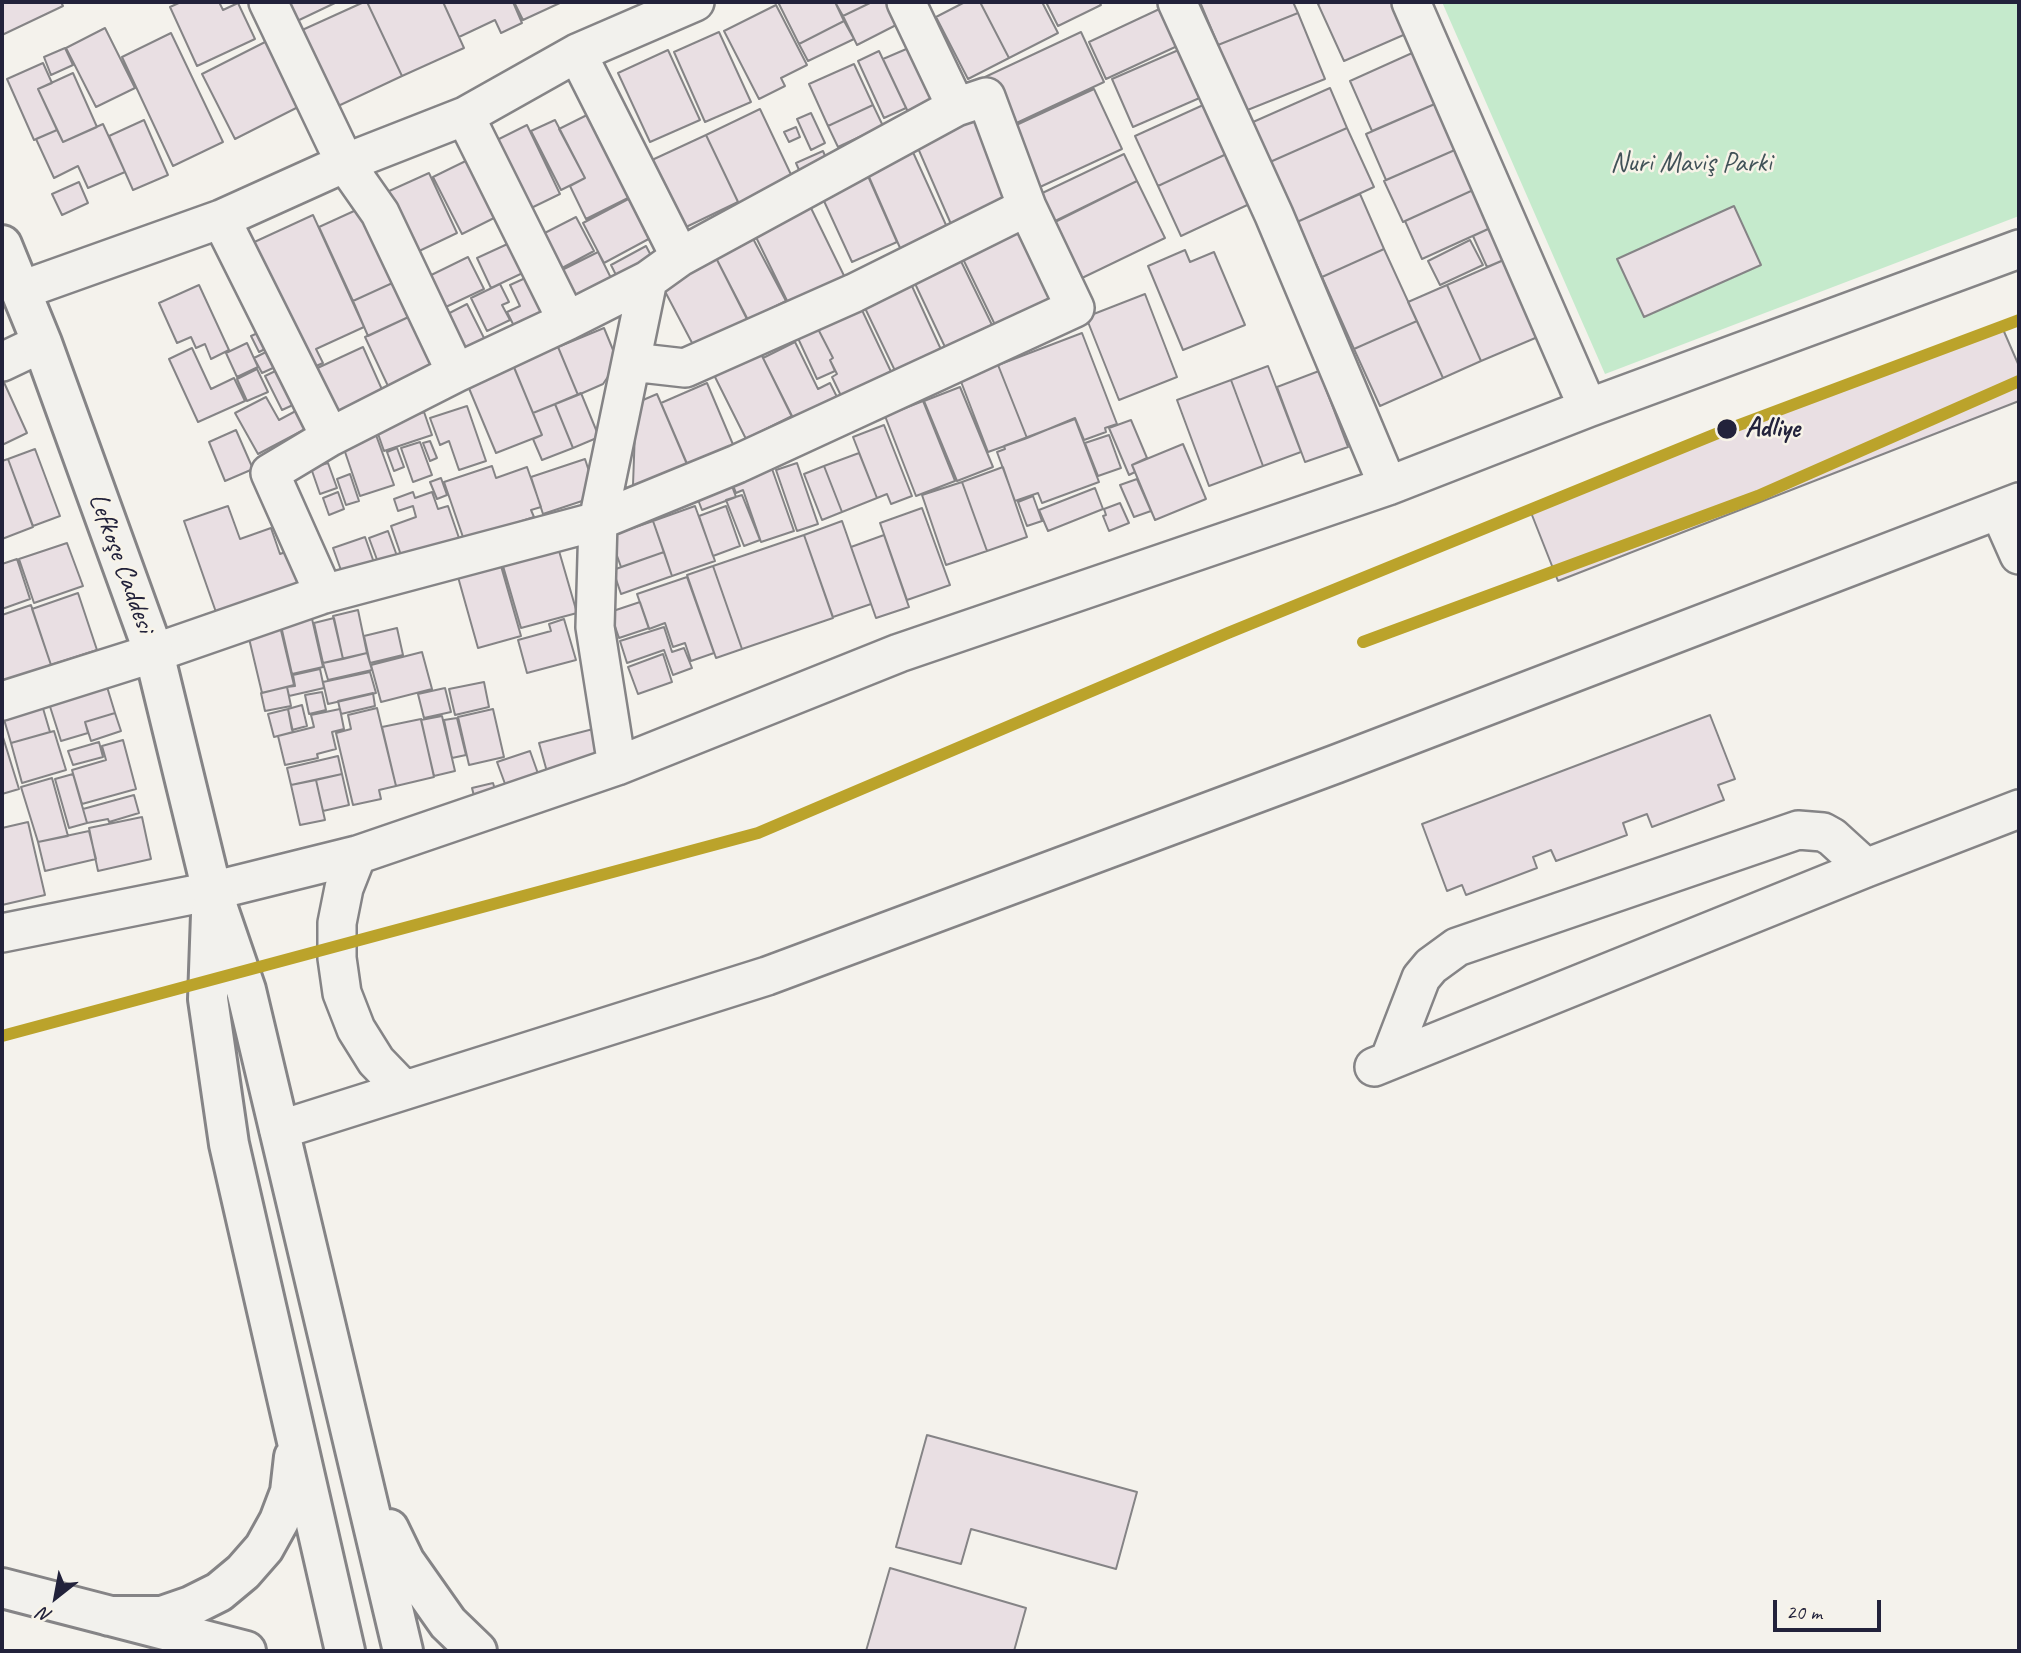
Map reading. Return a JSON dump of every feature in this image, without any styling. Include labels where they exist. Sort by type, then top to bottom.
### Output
[{"type":"main road","name":"Lefkoşe Caddesi","points":[[2,245],[8,277],[42,343],[154,653],[212,891]]},
{"type":"main road","points":[[212,891],[246,990],[403,1651]]},
{"type":"main road","points":[[212,891],[208,999],[229,1144],[345,1651]]},
{"type":"main road","points":[[350,1426],[373,1495],[404,1562],[448,1623],[477,1651]]},
{"type":"main road","points":[[109,1616],[162,1616],[172,1613],[219,1592],[243,1572],[264,1548],[279,1521],[290,1492],[294,1461],[293,1430]]},
{"type":"main road","points":[[2,1588],[246,1651]]},
{"type":"street","points":[[268,2],[345,163],[380,213],[456,373]]},
{"type":"street","points":[[8,277],[221,219],[345,163],[465,116],[577,53],[695,2]]},
{"type":"street","points":[[906,2],[956,107]]},
{"type":"street","points":[[1177,2],[1274,215],[1388,486]]},
{"type":"street","points":[[1411,2],[1588,408]]},
{"type":"street","points":[[577,53],[680,257]]},
{"type":"street","points":[[2,701],[154,653],[324,594],[598,521],[737,464],[1076,308],[1027,207],[986,97],[956,107],[680,257],[648,279],[330,437],[270,473],[324,594]]},
{"type":"street","points":[[465,116],[567,321]]},
{"type":"street","points":[[632,362],[685,368],[853,293],[1027,207]]},
{"type":"street","points":[[221,219],[330,437]]},
{"type":"street","points":[[2,933],[212,891],[357,856],[617,766],[899,653],[1388,486],[1588,408],[2019,248]]},
{"type":"street","points":[[617,766],[595,627],[598,521],[648,279]]},
{"type":"street","points":[[2,362],[42,343]]},
{"type":"street","points":[[279,1130],[767,976],[1323,769],[2009,506],[2019,555]]},
{"type":"street","points":[[1866,869],[1832,837],[1823,832],[1798,830],[1457,947],[1431,966],[1421,978],[1382,1064],[2019,809]]},
{"type":"street","points":[[357,856],[344,888],[337,923],[337,958],[342,993],[356,1029],[376,1061],[403,1089]]},
{"type":"green space","name":"Nuri Maviş Parki","points":[[1442,2],[2019,2],[2019,216],[1605,374]]},
{"type":"building","points":[[2,2],[61,2],[63,6],[2,35]]},
{"type":"building","points":[[181,2],[219,2],[223,10],[238,3],[255,39],[197,66],[170,7]]},
{"type":"building","points":[[285,2],[337,2],[295,22]]},
{"type":"building","points":[[367,2],[402,76],[336,107],[300,31]]},
{"type":"building","points":[[367,2],[443,2],[464,48],[402,76]]},
{"type":"building","points":[[443,2],[513,2],[522,23],[501,33],[495,20],[459,37]]},
{"type":"building","points":[[514,2],[562,2],[523,20]]},
{"type":"building","points":[[778,2],[835,2],[844,21],[799,44]]},
{"type":"building","points":[[835,2],[872,2],[843,16]]},
{"type":"building","points":[[872,2],[891,2],[902,22],[857,45],[843,16]]},
{"type":"building","points":[[965,2],[980,2],[1009,58],[968,79],[936,17]]},
{"type":"building","points":[[980,2],[1042,2],[1058,33],[1009,58]]},
{"type":"building","points":[[1046,2],[1099,2],[1101,5],[1058,26]]},
{"type":"building","points":[[1200,2],[1293,2],[1298,13],[1218,45]]},
{"type":"building","points":[[1394,2],[1408,33],[1344,61],[1318,4]]},
{"type":"building","points":[[776,5],[807,65],[781,78],[785,86],[759,99],[724,31]]},
{"type":"building","points":[[1168,5],[1186,42],[1106,79],[1089,42]]},
{"type":"building","points":[[1298,13],[1325,79],[1245,111],[1218,45]]},
{"type":"building","points":[[844,21],[854,39],[808,61],[799,44]]},
{"type":"building","points":[[105,28],[135,88],[96,107],[66,48]]},
{"type":"building","points":[[719,32],[751,102],[705,122],[674,52]]},
{"type":"building","points":[[1081,32],[1104,82],[1008,127],[985,77]]},
{"type":"building","points":[[171,33],[223,142],[173,166],[122,57]]},
{"type":"building","points":[[273,38],[306,103],[235,139],[202,74]]},
{"type":"building","points":[[1190,45],[1211,93],[1133,127],[1112,79]]},
{"type":"building","points":[[911,47],[936,101],[909,114],[883,59]]},
{"type":"building","points":[[65,48],[73,65],[51,75],[44,57]]},
{"type":"building","points":[[1421,49],[1444,100],[1372,131],[1350,81]]},
{"type":"building","points":[[668,50],[700,120],[650,142],[618,73]]},
{"type":"building","points":[[879,51],[906,108],[884,118],[858,61]]},
{"type":"building","points":[[43,63],[52,83],[38,89],[57,130],[34,140],[7,79]]},
{"type":"building","points":[[854,64],[873,105],[828,126],[809,84]]},
{"type":"building","points":[[73,73],[97,127],[63,142],[38,89]]},
{"type":"building","points":[[1330,88],[1347,128],[1261,166],[1244,126]]},
{"type":"building","points":[[1094,89],[1122,149],[1040,187],[1012,127]]},
{"type":"building","points":[[1444,100],[1464,146],[1386,180],[1366,134]]},
{"type":"building","points":[[1212,101],[1235,150],[1158,186],[1135,136]]},
{"type":"building","points":[[873,105],[883,126],[838,147],[828,126]]},
{"type":"building","points":[[760,109],[795,183],[741,208],[706,135]]},
{"type":"building","points":[[982,110],[1019,195],[951,224],[914,139]]},
{"type":"building","points":[[593,112],[634,195],[586,219],[570,186],[585,178],[559,129]]},
{"type":"building","points":[[811,113],[825,143],[811,150],[797,119]]},
{"type":"building","points":[[144,120],[168,175],[133,190],[109,136]]},
{"type":"building","points":[[555,120],[585,178],[561,190],[531,131]]},
{"type":"building","points":[[103,124],[125,172],[88,188],[78,166],[54,178],[36,139],[57,130],[63,142]]},
{"type":"building","points":[[527,125],[560,194],[525,211],[491,143]]},
{"type":"building","points":[[796,127],[800,137],[789,142],[784,132]]},
{"type":"building","points":[[1347,128],[1374,187],[1297,222],[1270,162]]},
{"type":"building","points":[[706,135],[738,202],[684,228],[652,160]]},
{"type":"building","points":[[1464,146],[1482,186],[1403,222],[1384,181]]},
{"type":"building","points":[[912,150],[951,236],[904,257],[866,170]]},
{"type":"building","points":[[1235,150],[1258,200],[1181,236],[1158,186]]},
{"type":"building","points":[[823,151],[829,165],[802,177],[796,163]]},
{"type":"building","points":[[482,153],[510,210],[462,234],[433,177]]},
{"type":"building","points":[[1124,154],[1137,181],[1047,225],[1034,197]]},
{"type":"building","points":[[864,167],[897,242],[852,262],[818,188]]},
{"type":"building","points":[[429,173],[457,233],[415,253],[387,192]]},
{"type":"building","points":[[1137,181],[1165,238],[1082,278],[1055,222]]},
{"type":"building","points":[[79,182],[88,203],[62,215],[52,194]]},
{"type":"building","points":[[1482,186],[1499,224],[1422,259],[1405,221]]},
{"type":"building","points":[[1360,194],[1384,249],[1322,277],[1297,222]]},
{"type":"building","points":[[634,196],[656,235],[604,263],[583,223]]},
{"type":"building","points":[[809,204],[851,290],[795,317],[753,231]]},
{"type":"building","points":[[365,206],[399,280],[353,301],[319,227]]},
{"type":"building","points":[[1734,206],[1761,265],[1644,317],[1617,259]]},
{"type":"building","points":[[313,215],[364,327],[316,349],[323,363],[307,370],[250,244]]},
{"type":"building","points":[[576,217],[594,251],[549,275],[531,240]]},
{"type":"building","points":[[1499,224],[1513,256],[1487,267],[1473,236]]},
{"type":"building","points":[[1024,230],[1059,302],[998,331],[963,259]]},
{"type":"building","points":[[750,233],[786,301],[748,320],[713,252]]},
{"type":"building","points":[[1470,240],[1483,265],[1440,285],[1428,261]]},
{"type":"building","points":[[514,241],[529,270],[491,288],[477,258]]},
{"type":"building","points":[[646,246],[659,271],[623,289],[611,265]]},
{"type":"building","points":[[1384,249],[1417,321],[1354,349],[1322,277]]},
{"type":"building","points":[[1185,250],[1190,262],[1214,252],[1245,325],[1183,350],[1148,266]]},
{"type":"building","points":[[956,251],[992,325],[945,347],[910,273]]},
{"type":"building","points":[[598,252],[617,290],[572,313],[552,275]]},
{"type":"building","points":[[713,252],[753,331],[700,358],[659,280]]},
{"type":"building","points":[[468,257],[484,289],[433,313],[417,282]]},
{"type":"building","points":[[1506,259],[1540,336],[1481,361],[1447,285]]},
{"type":"building","points":[[532,275],[555,322],[520,338],[507,312],[520,306],[510,285]]},
{"type":"building","points":[[399,280],[415,314],[368,336],[353,301]]},
{"type":"building","points":[[500,284],[509,302],[502,305],[510,320],[487,331],[471,298]]},
{"type":"building","points":[[911,284],[944,356],[898,377],[864,306]]},
{"type":"building","points":[[199,285],[229,350],[211,359],[205,344],[196,348],[191,337],[177,343],[159,303]]},
{"type":"building","points":[[1447,285],[1481,361],[1443,378],[1408,302]]},
{"type":"building","points":[[1145,294],[1177,377],[1119,400],[1086,317]]},
{"type":"building","points":[[467,304],[488,346],[457,362],[436,320]]},
{"type":"building","points":[[861,308],[894,378],[844,402],[832,377],[837,374],[830,360],[833,358],[818,329]]},
{"type":"building","points":[[415,314],[443,361],[388,386],[365,337]]},
{"type":"building","points":[[1417,321],[1443,378],[1380,406],[1354,349]]},
{"type":"building","points":[[816,325],[833,358],[830,360],[835,371],[817,379],[796,334]]},
{"type":"building","name":"Adliye","points":[[2002,327],[2019,366],[2019,401],[1558,581],[1530,510]]},
{"type":"building","points":[[604,328],[618,362],[603,384],[578,395],[558,347]]},
{"type":"building","points":[[267,329],[275,344],[259,352],[251,336]]},
{"type":"building","points":[[1082,333],[1117,424],[1105,428],[1106,432],[1084,440],[1075,418],[1027,438],[998,365]]},
{"type":"building","points":[[795,342],[818,389],[830,383],[840,403],[796,425],[763,358]]},
{"type":"building","points":[[247,343],[258,367],[237,377],[226,353]]},
{"type":"building","points":[[757,346],[792,416],[746,439],[711,369]]},
{"type":"building","points":[[276,347],[284,363],[262,373],[254,358]]},
{"type":"building","points":[[363,347],[384,394],[332,418],[311,371]]},
{"type":"building","points":[[558,347],[578,395],[533,413],[513,365]]},
{"type":"building","points":[[192,348],[211,389],[234,378],[245,401],[198,422],[169,359]]},
{"type":"building","points":[[509,355],[542,435],[496,453],[463,374]]},
{"type":"building","points":[[290,364],[306,399],[282,410],[265,376]]},
{"type":"building","points":[[998,365],[1027,438],[988,452],[960,379]]},
{"type":"building","points":[[1268,366],[1301,452],[1263,466],[1231,380]]},
{"type":"building","points":[[257,369],[268,392],[247,401],[237,379]]},
{"type":"building","points":[[1319,371],[1348,447],[1305,462],[1277,387]]},
{"type":"building","points":[[2,378],[27,433],[2,445]]},
{"type":"building","points":[[1231,380],[1263,466],[1209,486],[1177,400]]},
{"type":"building","points":[[707,383],[740,461],[694,480],[661,403]]},
{"type":"building","points":[[960,387],[993,467],[957,481],[924,401]]},
{"type":"building","points":[[581,393],[599,437],[573,448],[555,404]]},
{"type":"building","points":[[657,394],[692,476],[638,498],[633,485],[636,403]]},
{"type":"building","points":[[266,397],[279,420],[305,406],[315,424],[258,454],[235,413]]},
{"type":"building","points":[[923,401],[955,481],[916,496],[885,416]]},
{"type":"building","points":[[555,404],[573,448],[542,460],[533,439],[542,435],[533,413]]},
{"type":"building","points":[[467,406],[486,461],[459,470],[449,441],[440,445],[430,418]]},
{"type":"building","points":[[424,412],[432,435],[384,451],[376,428]]},
{"type":"building","points":[[1075,419],[1099,482],[1042,503],[1038,493],[1015,501],[997,452],[1005,449],[1004,446]]},
{"type":"building","points":[[1131,420],[1147,458],[1132,465],[1135,472],[1129,475],[1109,428]]},
{"type":"building","points":[[884,425],[912,496],[891,504],[887,494],[877,498],[853,437]]},
{"type":"building","points":[[236,430],[253,469],[225,481],[209,442]]},
{"type":"building","points":[[376,435],[394,485],[360,496],[343,446]]},
{"type":"building","points":[[1109,435],[1121,468],[1098,476],[1085,443]]},
{"type":"building","points":[[430,441],[437,458],[430,461],[423,443]]},
{"type":"building","points":[[420,442],[432,475],[413,482],[401,448]]},
{"type":"building","points":[[1183,444],[1206,499],[1155,520],[1132,465]]},
{"type":"building","points":[[397,448],[404,467],[394,471],[387,452]]},
{"type":"building","points":[[35,449],[60,516],[33,526],[8,459]]},
{"type":"building","points":[[859,453],[877,498],[842,512],[824,466]]},
{"type":"building","points":[[8,459],[33,527],[2,539],[2,461]]},
{"type":"building","points":[[585,459],[597,496],[543,514],[531,477]]},
{"type":"building","points":[[328,463],[337,488],[320,494],[311,468]]},
{"type":"building","points":[[797,463],[818,524],[797,531],[776,470]]},
{"type":"building","points":[[492,466],[496,478],[527,467],[541,507],[531,510],[534,517],[464,540],[444,482]]},
{"type":"building","points":[[771,466],[794,531],[761,542],[743,490],[736,493],[731,480]]},
{"type":"building","points":[[824,466],[842,512],[822,520],[804,474]]},
{"type":"building","points":[[1003,467],[1027,537],[987,551],[962,482]]},
{"type":"building","points":[[350,474],[359,501],[346,505],[337,479]]},
{"type":"building","points":[[441,478],[447,495],[437,499],[430,482]]},
{"type":"building","points":[[729,478],[736,497],[702,510],[695,492]]},
{"type":"building","points":[[1137,479],[1151,511],[1134,517],[1120,485]]},
{"type":"building","points":[[962,482],[987,551],[946,565],[922,495]]},
{"type":"building","points":[[1095,488],[1103,509],[1048,531],[1039,510]]},
{"type":"building","points":[[338,492],[344,509],[329,515],[323,498]]},
{"type":"building","points":[[413,492],[415,498],[432,492],[438,509],[448,506],[459,538],[402,558],[391,526],[416,517],[413,506],[398,511],[394,499]]},
{"type":"building","points":[[742,495],[760,540],[744,546],[726,500]]},
{"type":"building","points":[[1033,496],[1042,521],[1027,526],[1018,502]]},
{"type":"building","points":[[1120,503],[1129,523],[1109,531],[1103,516],[1106,515],[1104,509]]},
{"type":"building","points":[[228,506],[240,539],[271,528],[280,554],[299,547],[312,582],[217,615],[184,521]]},
{"type":"building","points":[[695,506],[715,561],[672,576],[653,521]]},
{"type":"building","points":[[726,506],[740,546],[713,556],[699,516]]},
{"type":"building","points":[[922,508],[950,585],[907,600],[880,523]]},
{"type":"building","points":[[653,521],[664,552],[621,567],[610,536]]},
{"type":"building","points":[[842,521],[871,604],[833,617],[804,535]]},
{"type":"building","points":[[388,531],[401,567],[382,573],[369,538]]},
{"type":"building","points":[[804,535],[833,618],[742,649],[713,566]]},
{"type":"building","points":[[884,535],[909,607],[876,618],[851,547]]},
{"type":"building","points":[[365,537],[378,574],[346,584],[333,548]]},
{"type":"building","points":[[67,543],[83,586],[34,603],[19,559]]},
{"type":"building","points":[[557,544],[577,613],[521,628],[501,559]]},
{"type":"building","points":[[664,552],[672,576],[621,594],[613,570]]},
{"type":"building","points":[[17,559],[30,599],[2,609],[2,564]]},
{"type":"building","points":[[501,566],[521,636],[478,648],[458,577]]},
{"type":"building","points":[[713,566],[742,649],[716,658],[687,575]]},
{"type":"building","points":[[687,577],[714,653],[691,661],[685,643],[673,647],[665,623],[649,629],[637,594]]},
{"type":"building","points":[[78,593],[97,650],[51,665],[32,609]]},
{"type":"building","points":[[640,602],[649,628],[619,638],[610,612]]},
{"type":"building","points":[[31,605],[51,665],[2,682],[2,615]]},
{"type":"building","points":[[310,610],[323,667],[292,674],[279,617]]},
{"type":"building","points":[[358,610],[367,653],[343,659],[333,616]]},
{"type":"building","points":[[334,618],[343,659],[323,663],[314,623]]},
{"type":"building","points":[[564,619],[576,660],[527,673],[518,640],[551,631],[549,624]]},
{"type":"building","points":[[279,622],[294,685],[262,693],[247,630]]},
{"type":"building","points":[[664,627],[672,652],[684,648],[692,668],[673,675],[664,650],[627,663],[620,641]]},
{"type":"building","points":[[397,628],[403,655],[370,663],[364,636]]},
{"type":"building","points":[[422,652],[432,689],[381,702],[371,665]]},
{"type":"building","points":[[367,653],[372,670],[328,680],[323,663]]},
{"type":"building","points":[[663,654],[672,682],[638,694],[628,667]]},
{"type":"building","points":[[320,669],[324,688],[289,696],[287,687],[295,686],[293,675]]},
{"type":"building","points":[[370,672],[376,693],[328,704],[323,682]]},
{"type":"building","points":[[104,677],[115,713],[85,722],[88,733],[61,741],[46,694]]},
{"type":"building","points":[[484,682],[489,707],[455,715],[449,689]]},
{"type":"building","points":[[287,687],[291,706],[265,711],[261,693]]},
{"type":"building","points":[[445,688],[451,712],[424,718],[418,694]]},
{"type":"building","points":[[322,692],[326,710],[309,714],[305,695]]},
{"type":"building","points":[[373,693],[375,706],[341,714],[338,701]]},
{"type":"building","points":[[42,705],[50,732],[11,743],[3,716]]},
{"type":"building","points":[[302,705],[307,726],[292,730],[288,709]]},
{"type":"building","points":[[377,708],[396,786],[379,790],[381,799],[353,805],[336,733],[351,729],[348,715]]},
{"type":"building","points":[[288,709],[293,732],[274,737],[268,714]]},
{"type":"building","points":[[340,709],[344,729],[332,732],[336,749],[317,754],[318,758],[285,765],[278,736],[314,727],[311,715]]},
{"type":"building","points":[[493,709],[504,757],[469,765],[458,717]]},
{"type":"building","points":[[115,713],[121,731],[91,741],[85,722]]},
{"type":"building","points":[[1710,715],[1735,779],[1718,785],[1724,800],[1652,827],[1647,814],[1623,823],[1627,835],[1556,861],[1551,850],[1533,857],[1537,868],[1466,895],[1462,885],[1447,891],[1422,824]]},
{"type":"building","points":[[442,716],[455,771],[434,776],[421,720]]},
{"type":"building","points":[[457,718],[466,755],[452,758],[444,720]]},
{"type":"building","points":[[421,719],[434,777],[396,786],[382,727]]},
{"type":"building","points":[[597,728],[607,763],[549,779],[539,743]]},
{"type":"building","points":[[54,731],[66,770],[22,783],[11,743]]},
{"type":"building","points":[[2,734],[19,789],[2,794]]},
{"type":"building","points":[[123,740],[136,789],[82,804],[72,770],[106,760],[102,746]]},
{"type":"building","points":[[99,742],[103,757],[73,765],[68,751]]},
{"type":"building","points":[[530,751],[541,782],[508,792],[497,762]]},
{"type":"building","points":[[338,756],[342,774],[291,785],[287,768]]},
{"type":"building","points":[[73,774],[87,823],[69,828],[55,779]]},
{"type":"building","points":[[342,774],[349,805],[323,811],[316,780]]},
{"type":"building","points":[[52,778],[68,836],[38,842],[21,787]]},
{"type":"building","points":[[316,780],[325,820],[300,825],[291,785]]},
{"type":"building","points":[[493,783],[498,799],[476,804],[472,788]]},
{"type":"building","points":[[134,795],[139,813],[109,822],[108,819],[87,823],[83,809]]},
{"type":"building","points":[[142,817],[151,859],[98,871],[89,828]]},
{"type":"building","points":[[28,822],[45,895],[2,905],[2,828]]},
{"type":"building","points":[[89,831],[96,859],[45,871],[38,842]]},
{"type":"building","points":[[927,1435],[1137,1492],[1116,1569],[971,1529],[961,1564],[896,1547]]},
{"type":"building","points":[[890,1568],[1026,1608],[1014,1651],[866,1651]]},
{"type":"transit line","points":[[2,1036],[758,833],[1228,633],[1723,431],[2019,320]]},
{"type":"transit line","points":[[1363,642],[1758,496],[2019,381]]},
{"type":"place","name":"Adliye","points":[[1727,429]]}]
